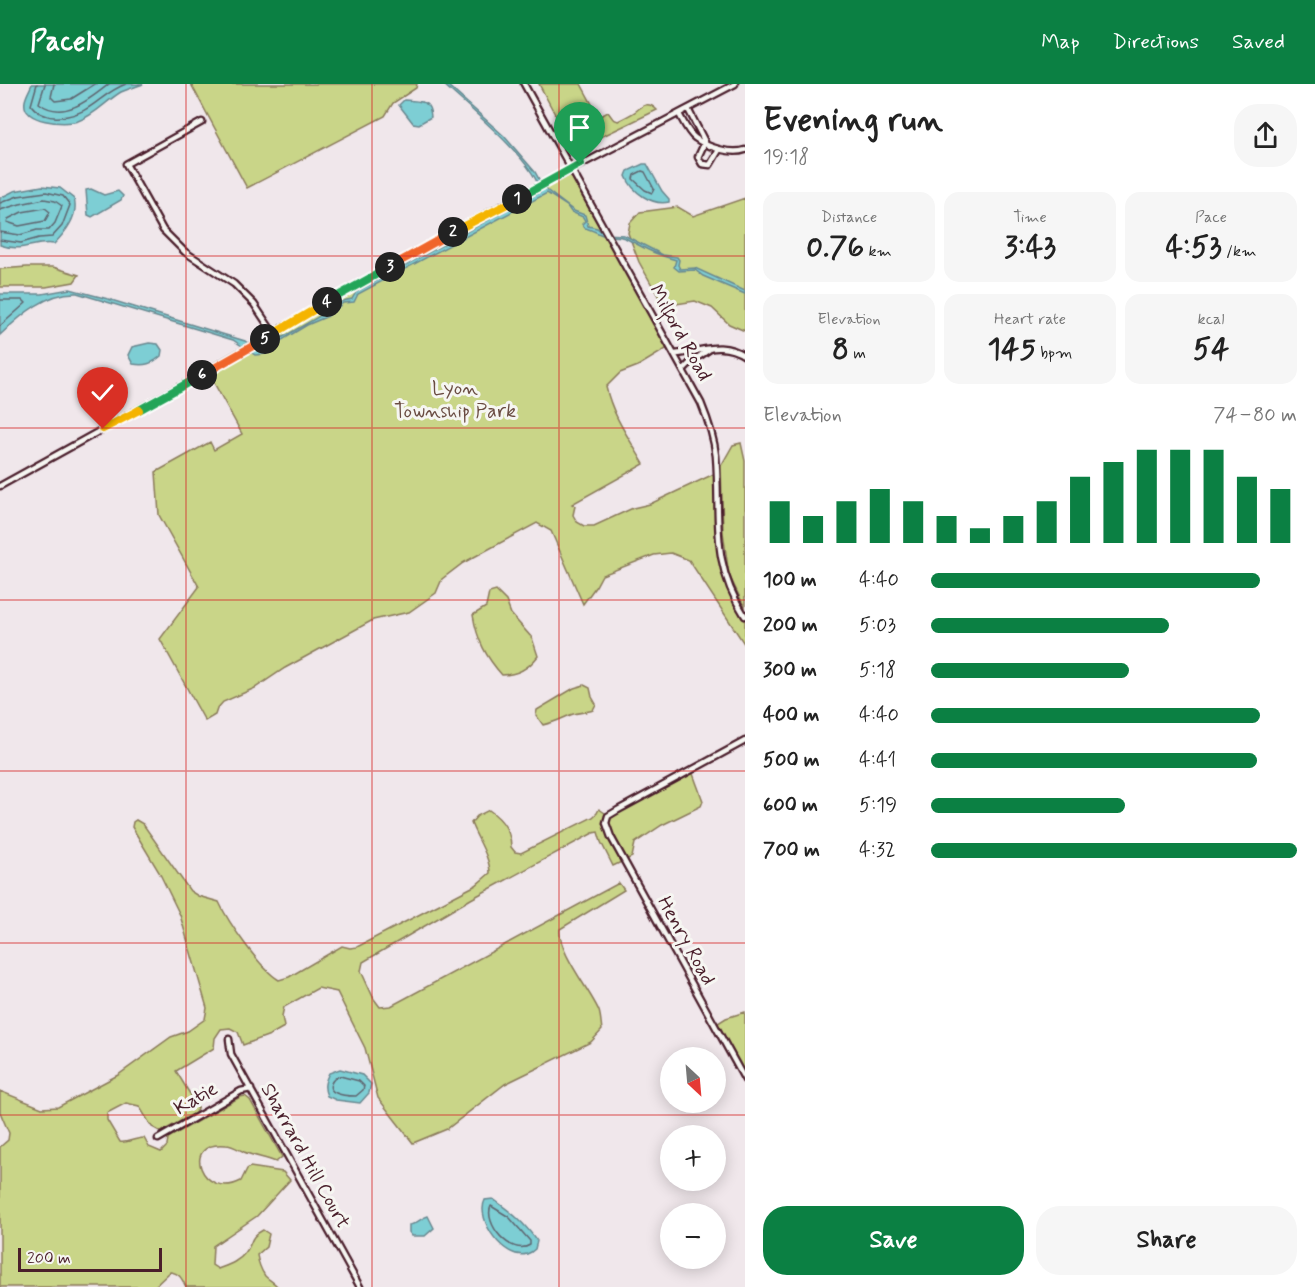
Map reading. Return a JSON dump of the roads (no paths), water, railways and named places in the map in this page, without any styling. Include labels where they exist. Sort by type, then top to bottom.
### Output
[{"type":"street","name":"Milford Road","points":[[524,84],[702,403],[716,456],[717,542],[726,579],[745,616]]},
{"type":"street","points":[[0,486],[274,334],[354,286],[544,183],[735,84]]},
{"type":"street","points":[[688,109],[705,142]]},
{"type":"street","points":[[679,114],[696,139],[719,150],[737,153],[745,150]]},
{"type":"street","points":[[202,122],[126,164],[163,230],[185,252],[234,284],[254,304],[274,334]]},
{"type":"street","points":[[705,142],[698,157],[702,164],[710,165],[719,150]]},
{"type":"street","points":[[675,354],[728,348],[745,356]]},
{"type":"street","points":[[684,369],[710,349]]},
{"type":"street","name":"Henry Road","points":[[745,741],[608,816],[606,824],[611,837],[745,1080]]},
{"type":"street","name":"Sharrard Hill Court","points":[[229,1039],[231,1054],[360,1287]]},
{"type":"street","name":"Katie","points":[[158,1139],[241,1091],[251,1089]]},
{"type":"water","points":[[32,84],[143,84],[121,92],[95,112],[78,121],[64,123],[45,121],[30,114],[25,101]]},
{"type":"water","points":[[443,84],[446,84],[504,136],[535,172],[544,188],[574,211],[585,215],[588,226],[597,228],[604,234],[624,235],[663,255],[677,257],[680,269],[695,268],[745,291],[745,294],[703,276],[695,270],[679,271],[674,267],[676,260],[655,253],[625,238],[604,236],[585,228],[582,224],[585,221],[583,217],[571,212],[567,206],[547,193],[358,294],[354,302],[343,303],[328,316],[282,340],[266,354],[255,355],[233,340],[77,293],[55,296],[35,306],[0,335],[0,294],[42,294],[70,289],[245,341],[259,352],[265,352],[281,338],[334,308],[342,301],[352,299],[356,292],[540,192],[536,180],[514,151]]},
{"type":"water","points":[[404,100],[423,102],[428,107],[431,117],[419,124],[413,123],[399,105]]},
{"type":"water","points":[[647,164],[669,202],[656,202],[643,197],[629,182],[626,176],[628,171]]},
{"type":"water","points":[[42,186],[60,188],[74,199],[75,211],[66,229],[54,244],[15,248],[0,245],[0,198],[14,191]]},
{"type":"water","points":[[91,189],[104,195],[118,191],[123,196],[121,200],[92,217],[88,215],[86,190]]},
{"type":"water","points":[[149,343],[158,344],[162,350],[161,356],[148,364],[133,364],[128,355],[132,347]]},
{"type":"water","points":[[340,1069],[362,1075],[371,1084],[369,1093],[360,1103],[336,1100],[327,1096],[326,1079],[329,1073]]},
{"type":"water","points":[[493,1199],[517,1218],[532,1234],[537,1241],[535,1249],[527,1254],[518,1255],[501,1245],[494,1237],[484,1218],[483,1208],[485,1200]]},
{"type":"water","points":[[428,1216],[434,1228],[425,1236],[412,1236],[409,1232],[409,1225]]},
{"type":"park label","name":"Lyon Township Park","points":[[455,400]]}]
